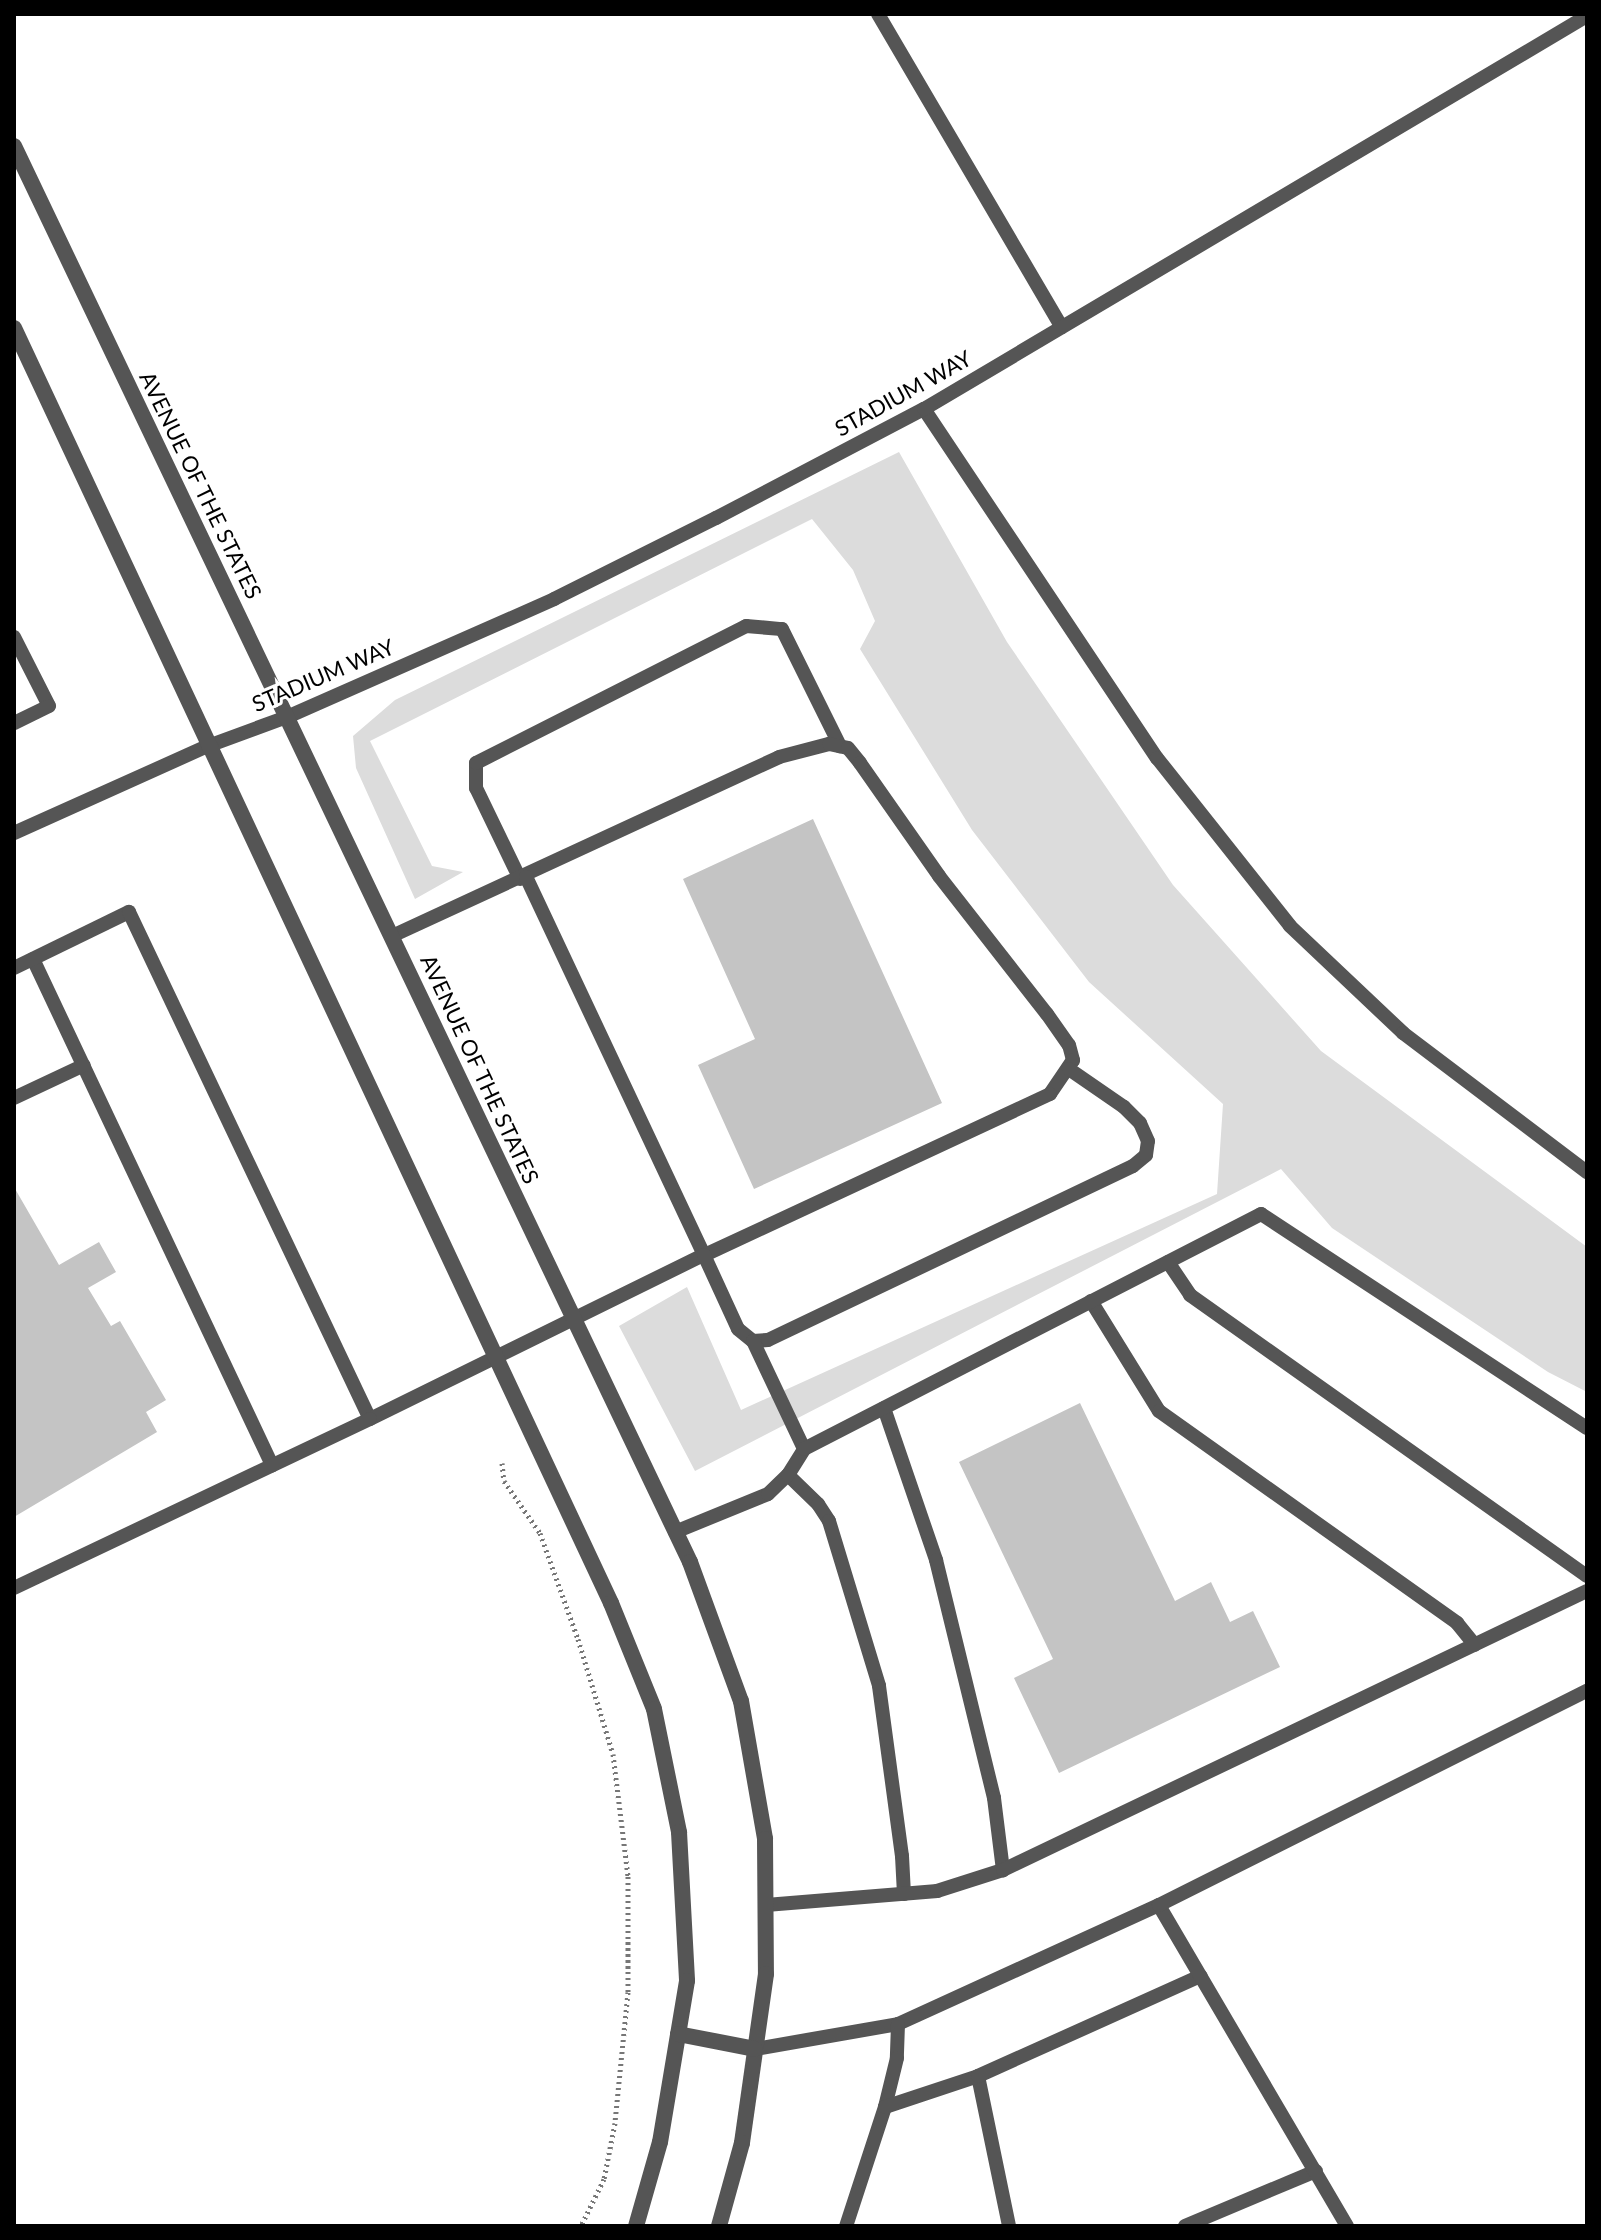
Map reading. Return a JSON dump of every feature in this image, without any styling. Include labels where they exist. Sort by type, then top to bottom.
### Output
[{"type":"street","name":"AVENUE OF THE STATES","points":[[14,146],[675,1532],[741,1701],[765,1839],[766,1974],[742,2143],[719,2226]]},
{"type":"street","points":[[14,328],[611,1603],[654,1709],[679,1832],[687,1981],[660,2142],[636,2226]]},
{"type":"street","points":[[678,2034],[755,2049]]},
{"type":"lane","points":[[878,14],[1062,327]]},
{"type":"lane","name":"STADIUM WAY","points":[[14,833],[208,746],[287,717],[554,599],[924,409],[1587,16]]},
{"type":"lane","points":[[924,409],[1157,758],[1290,926],[1403,1033],[1587,1172]]},
{"type":"lane","points":[[804,1449],[753,1341],[738,1329],[523,878],[476,788],[476,763],[746,626],[782,629],[840,746]]},
{"type":"lane","points":[[14,637],[49,706],[14,723]]},
{"type":"lane","points":[[14,1588],[575,1321],[704,1255],[1050,1094],[1073,1060],[1069,1045],[1047,1014],[939,876],[860,763],[848,748],[840,746],[829,744],[779,757],[392,936]]},
{"type":"lane","points":[[14,968],[129,912],[370,1419]]},
{"type":"lane","points":[[33,959],[272,1465]]},
{"type":"lane","points":[[14,1098],[84,1065]]},
{"type":"lane","points":[[753,1341],[768,1340],[1133,1166],[1146,1155],[1148,1141],[1140,1123],[1069,1069]]},
{"type":"lane","points":[[675,1532],[768,1494],[788,1475],[804,1449],[1261,1214],[1587,1428]]},
{"type":"lane","points":[[1168,1262],[1190,1295],[1587,1576]]},
{"type":"lane","points":[[1091,1301],[1159,1411],[1457,1623],[1475,1645]]},
{"type":"lane","points":[[884,1408],[936,1560],[994,1798],[1003,1870]]},
{"type":"lane","points":[[788,1475],[818,1504],[829,1521],[879,1686],[902,1856],[904,1894]]},
{"type":"lane","points":[[766,1905],[937,1891],[1003,1870],[1587,1591]]},
{"type":"lane","points":[[755,2049],[898,2024],[1159,1905],[1587,1691]]},
{"type":"lane","points":[[1159,1905],[1347,2226]]},
{"type":"lane","points":[[885,2107],[978,2076],[1201,1976]]},
{"type":"lane","points":[[846,2226],[885,2107],[897,2058],[898,2024]]},
{"type":"lane","points":[[978,2076],[1009,2226]]},
{"type":"lane","points":[[1185,2226],[1316,2171]]},
{"type":"path","points":[[502,1463],[504,1481],[540,1533],[578,1639],[613,1754],[628,1876],[628,1992],[615,2123],[604,2179],[581,2226]]},
{"type":"shaded area","points":[[899,452],[1007,642],[1173,885],[1321,1051],[1587,1247],[1587,1392],[1548,1372],[1332,1228],[1281,1169],[695,1471],[619,1326],[687,1287],[741,1410],[1217,1194],[1223,1104],[1089,982],[972,830],[860,649],[875,621],[853,570],[812,519],[370,741],[432,866],[463,872],[415,899],[356,768],[353,736],[395,700]]},
{"type":"building","points":[[813,819],[942,1103],[754,1189],[698,1065],[755,1039],[683,879]]},
{"type":"building","points":[[14,1187],[59,1265],[99,1242],[116,1272],[88,1288],[111,1326],[120,1321],[166,1400],[146,1412],[157,1432],[14,1517]]},
{"type":"building","points":[[1080,1403],[1175,1601],[1211,1582],[1230,1622],[1253,1611],[1280,1667],[1059,1773],[1014,1678],[1053,1659],[959,1462]]}]
